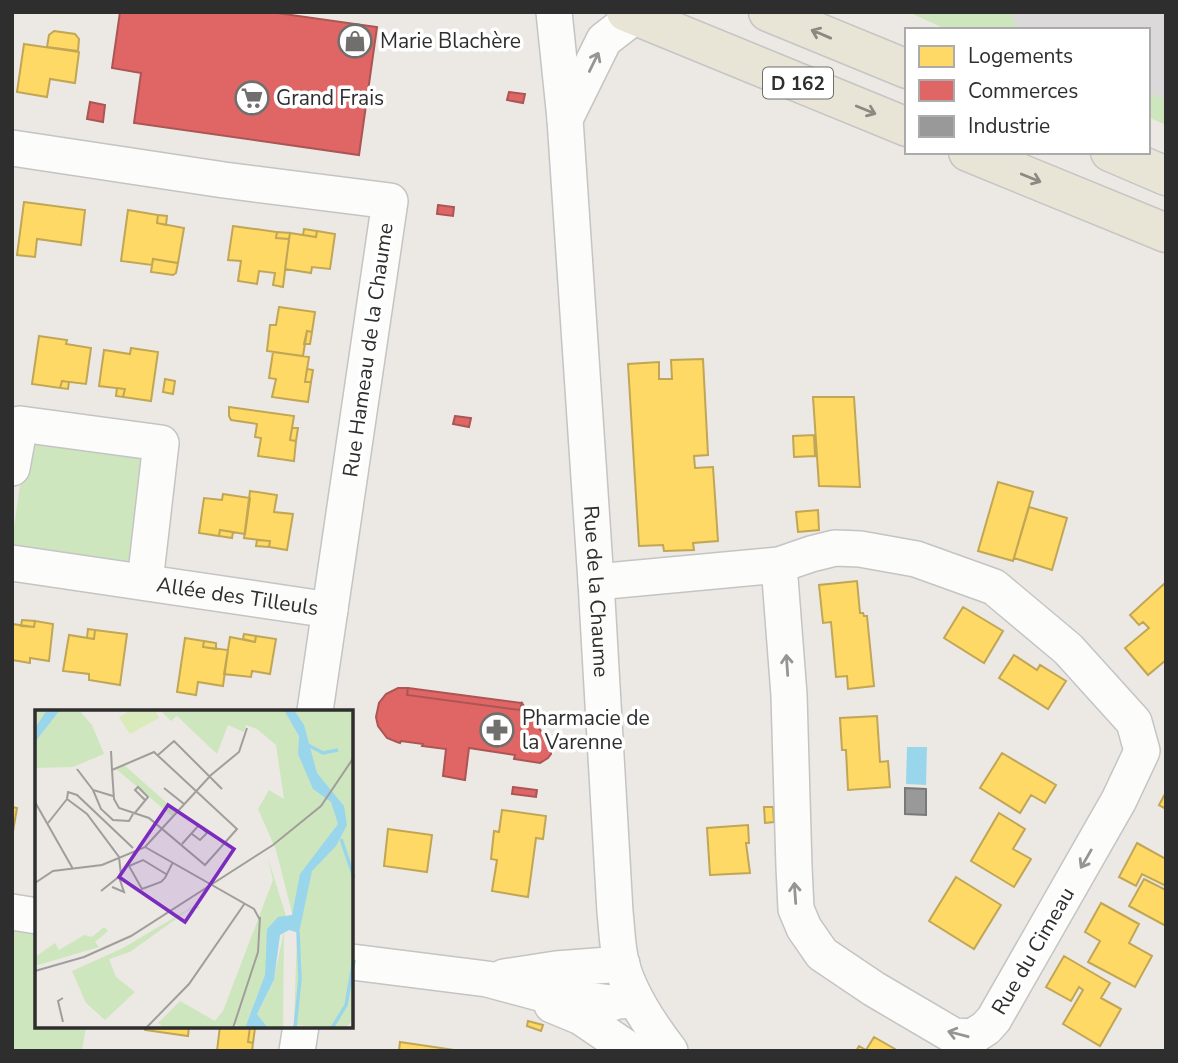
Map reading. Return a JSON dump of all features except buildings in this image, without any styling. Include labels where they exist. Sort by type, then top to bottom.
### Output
[{"type":"main road","name":"D 162","points":[[768,12],[905,68]]},
{"type":"main road","name":"D 162","points":[[631,14],[905,126]]},
{"type":"main road","points":[[973,154],[1166,233]]},
{"type":"main road","points":[[1115,154],[1166,176]]},
{"type":"street","name":"Rue de la Chaume","points":[[554,12],[565,119],[615,912],[621,964],[636,1000],[670,1051]]},
{"type":"street","points":[[565,119],[604,40],[631,14]]},
{"type":"street","name":"Rue Hameau de la Chaume","points":[[12,148],[224,180],[390,201],[315,710]]},
{"type":"street","name":"Allée des Tilleuls","points":[[12,468],[20,424],[162,443],[145,582]]},
{"type":"street","name":"Rue du Cimeau","points":[[596,582],[779,565],[835,548],[916,559],[994,587],[1068,649],[1134,722],[1143,751],[1119,800],[994,1019],[972,1037],[954,1036],[874,989],[822,954],[804,928],[796,909],[789,695],[779,565]]},
{"type":"street","name":"Allée des Tilleuls","points":[[12,563],[330,610]]},
{"type":"street","points":[[12,912],[35,916]]},
{"type":"street","points":[[354,962],[487,979],[547,995],[612,1003],[636,1000]]},
{"type":"street","points":[[487,979],[621,964]]},
{"type":"street","points":[[487,979],[581,1017],[631,1051]]},
{"type":"street","points":[[297,1051],[301,1028]]},
{"type":"shaded area","points":[[910,12],[1166,12],[1166,113],[1150,107],[1150,28],[950,28]]},
{"type":"green space","points":[[908,12],[1012,12],[1015,25],[1019,28],[944,28]]},
{"type":"green space","points":[[1150,93],[1166,100],[1166,125],[1150,118]]},
{"type":"green space","points":[[27,434],[150,451],[134,570],[12,554]]},
{"type":"green space","points":[[12,927],[35,930],[35,1028],[86,1028],[82,1051],[12,1051]]},
{"type":"water","points":[[907,747],[927,747],[926,785],[906,784]]},
{"type":"place","name":"Marie Blachère","points":[[355,41]]},
{"type":"place","name":"Grand Frais","points":[[252,98]]},
{"type":"place","name":"Pharmacie de la Varenne","points":[[497,730]]}]
